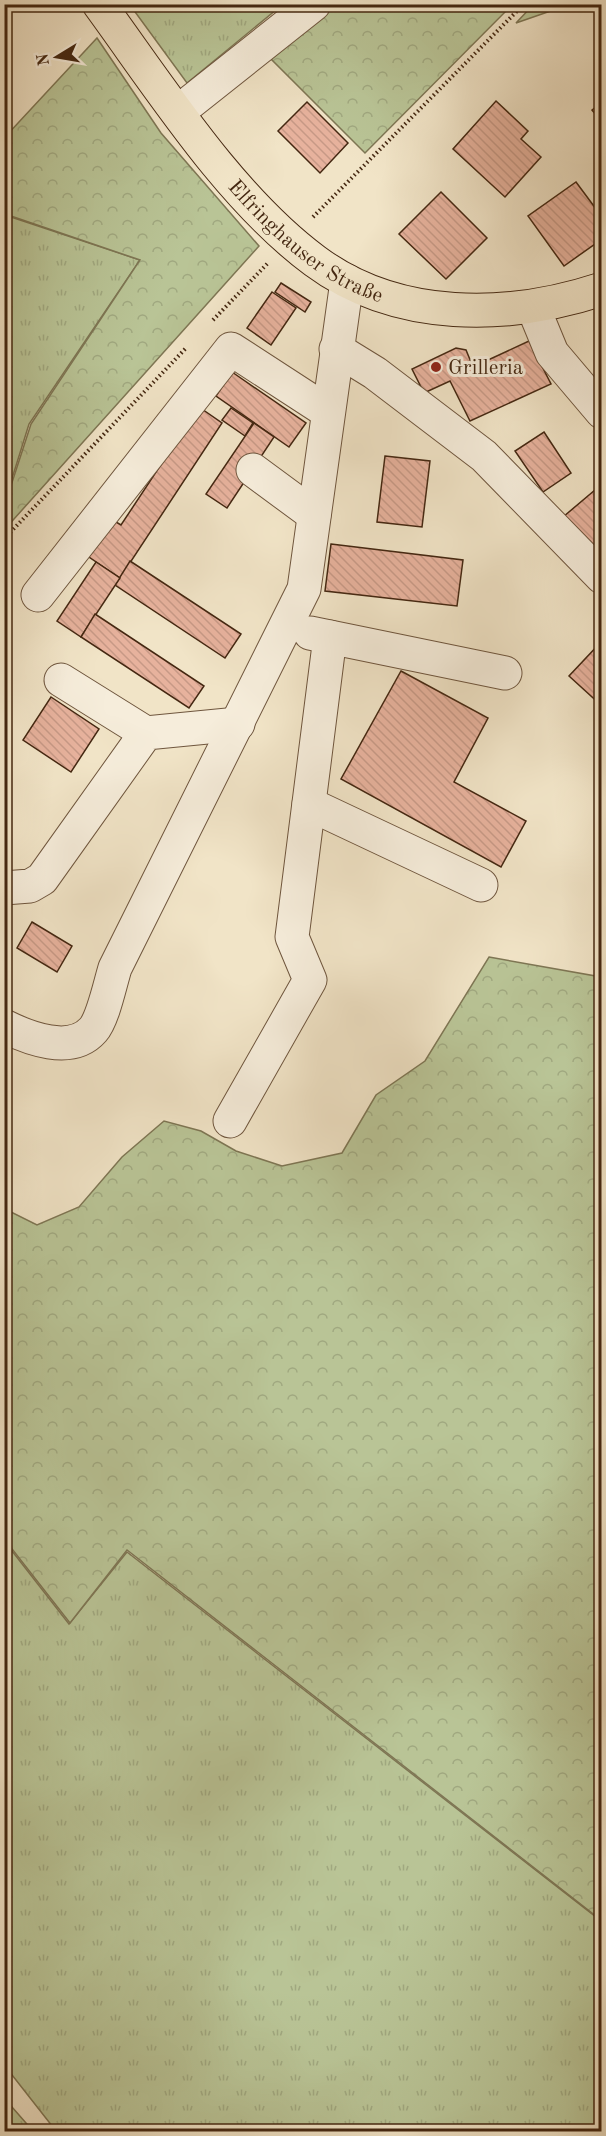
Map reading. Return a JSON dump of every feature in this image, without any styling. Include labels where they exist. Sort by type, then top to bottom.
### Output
[{"type":"main road","name":"Elfringhauser Straße","points":[[99,4],[232,181],[289,241],[347,281],[400,300],[451,311],[496,311],[533,307],[602,289]]},
{"type":"street","points":[[178,112],[314,4]]},
{"type":"street","points":[[4,1026],[28,1037],[66,1043],[84,1038],[94,1030],[115,968],[304,589],[347,281]]},
{"type":"street","points":[[533,307],[552,353],[602,412]]},
{"type":"street","points":[[38,595],[231,349],[328,412]]},
{"type":"street","points":[[336,349],[375,374],[484,456],[602,577]]},
{"type":"street","points":[[253,470],[314,515]]},
{"type":"street","points":[[286,628],[505,673]]},
{"type":"street","points":[[230,1121],[310,980],[292,937],[330,637]]},
{"type":"street","points":[[61,680],[146,733],[238,724]]},
{"type":"street","points":[[4,888],[30,886],[42,879],[146,733]]},
{"type":"street","points":[[309,804],[481,885]]},
{"type":"path","points":[[206,327],[524,4]]},
{"type":"path","points":[[4,539],[190,344]]},
{"type":"green space","points":[[534,4],[568,4],[568,5],[516,23]]},
{"type":"green space","points":[[130,5],[282,5],[187,83]]},
{"type":"green space","points":[[331,5],[512,5],[365,153],[268,56]]},
{"type":"green space","points":[[97,38],[161,133],[259,246],[5,529],[5,504],[31,424],[140,260],[5,214],[5,137]]},
{"type":"green space","points":[[5,215],[140,260],[29,424],[5,501]]},
{"type":"green space","points":[[11,543],[6,641],[5,644],[5,549]]},
{"type":"green space","points":[[489,957],[601,977],[601,1920],[127,1550],[70,1623],[5,1540],[5,1209],[37,1225],[79,1207],[122,1157],[164,1121],[201,1131],[236,1151],[282,1166],[342,1153],[376,1095],[425,1061]]},
{"type":"green space","points":[[5,1542],[69,1624],[127,1552],[601,1921],[601,2131],[56,2131],[5,2066]]},
{"type":"green space","points":[[5,2099],[33,2131],[5,2131]]},
{"type":"building","points":[[496,101],[528,131],[521,139],[541,157],[505,197],[453,149]]},
{"type":"building","points":[[307,102],[348,143],[320,173],[278,131]]},
{"type":"building","points":[[602,102],[602,122],[592,110]]},
{"type":"building","points":[[576,182],[602,217],[602,239],[564,266],[528,216]]},
{"type":"building","points":[[441,192],[487,238],[446,279],[399,234]]},
{"type":"building","points":[[281,283],[311,302],[305,312],[275,292]]},
{"type":"building","points":[[272,292],[296,308],[271,345],[247,328]]},
{"type":"building","points":[[529,341],[551,384],[470,421],[450,381],[424,393],[412,369],[456,348],[466,350],[473,367]]},
{"type":"building","points":[[232,372],[306,423],[289,447],[216,396]]},
{"type":"building","points":[[199,407],[222,423],[120,578],[86,555],[111,519],[121,525]]},
{"type":"building","points":[[231,408],[253,423],[245,436],[222,420]]},
{"type":"building","points":[[254,423],[274,437],[227,508],[206,494]]},
{"type":"building","points":[[544,432],[571,473],[543,492],[515,451]]},
{"type":"building","points":[[385,456],[430,461],[422,527],[377,522]]},
{"type":"building","points":[[602,484],[602,562],[563,517]]},
{"type":"building","points":[[331,544],[463,560],[457,606],[325,591]]},
{"type":"building","points":[[130,561],[241,634],[225,658],[115,585]]},
{"type":"building","points":[[96,562],[120,578],[81,637],[57,621]]},
{"type":"building","points":[[95,614],[204,686],[189,708],[81,637]]},
{"type":"building","points":[[602,641],[602,706],[569,676]]},
{"type":"building","points":[[401,671],[488,718],[454,782],[526,821],[501,867],[341,779]]},
{"type":"building","points":[[51,697],[99,729],[71,772],[23,740]]},
{"type":"building","points":[[32,922],[72,946],[57,972],[17,948]]},
{"type":"place","name":"Grilleria","points":[[436,367]]}]
